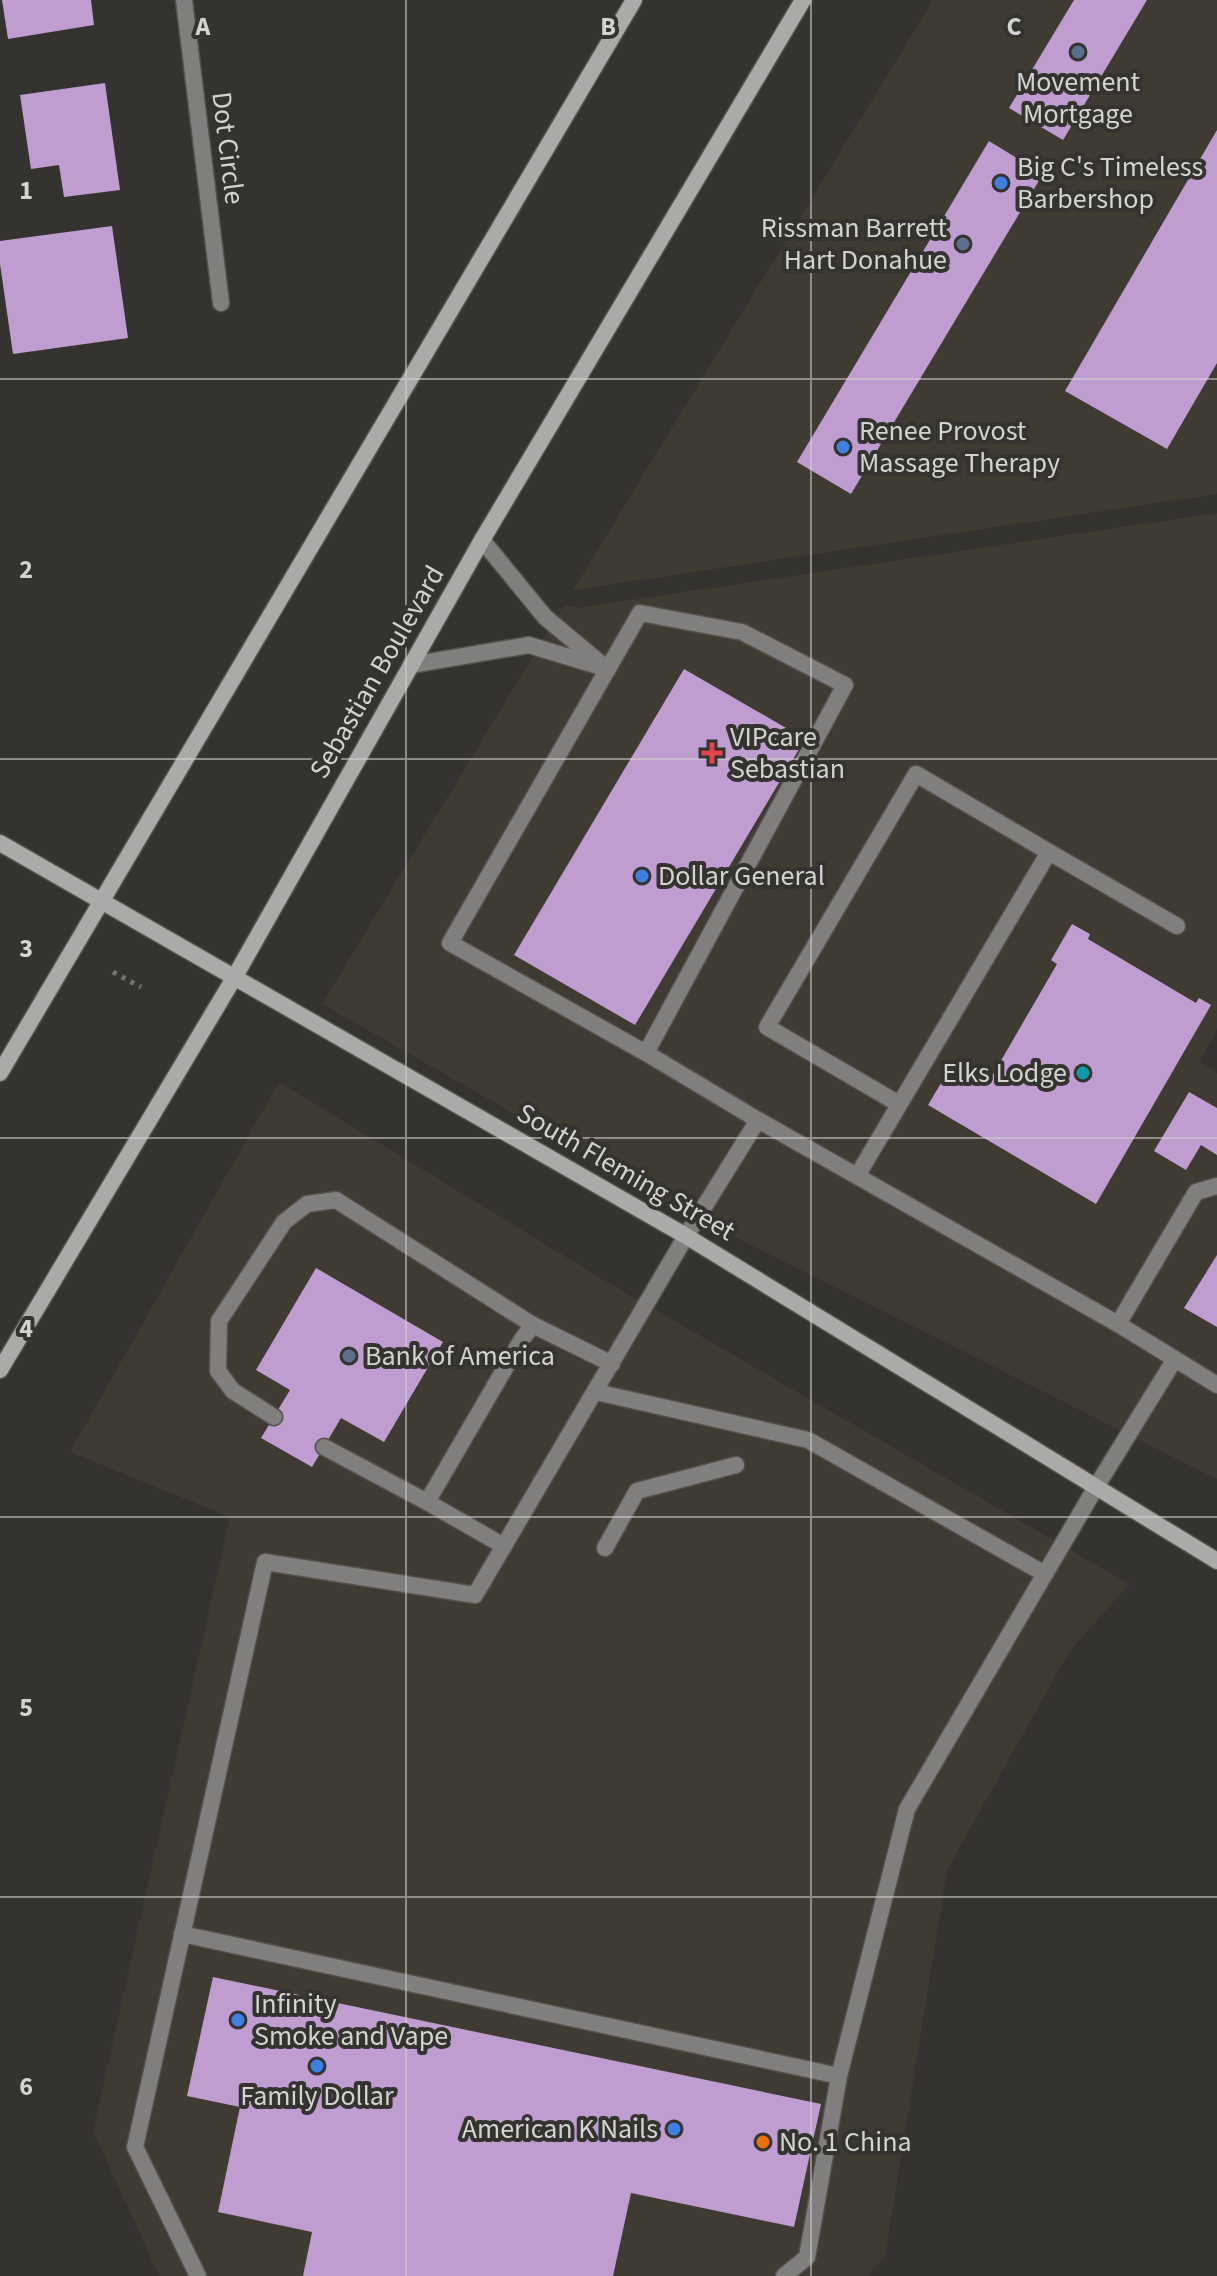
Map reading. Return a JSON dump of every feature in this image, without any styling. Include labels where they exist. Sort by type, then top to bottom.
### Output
[{"type":"main road","points":[[0,1073],[634,0]]},
{"type":"main road","name":"Sebastian Boulevard","points":[[0,1370],[234,978],[482,540],[803,0]]},
{"type":"main road","name":"South Fleming Street","points":[[0,843],[686,1236],[1217,1561]]},
{"type":"street","name":"Dot Circle","points":[[184,0],[221,303]]},
{"type":"street","points":[[482,540],[545,617],[608,669]]},
{"type":"street","points":[[646,1053],[845,685],[742,632],[640,613],[450,943],[1118,1324],[1217,1385]]},
{"type":"street","points":[[411,665],[529,645],[608,669]]},
{"type":"street","points":[[899,1104],[767,1027],[916,774],[1177,926]]},
{"type":"street","points":[[857,1176],[1049,852]]},
{"type":"street","points":[[198,2276],[135,2147],[265,1562],[475,1595],[686,1236],[758,1120]]},
{"type":"street","points":[[1118,1324],[1196,1192],[1217,1186]]},
{"type":"street","points":[[274,1417],[233,1391],[218,1371],[219,1321],[284,1222],[307,1204],[336,1200],[533,1325],[612,1364]]},
{"type":"street","points":[[427,1502],[533,1325]]},
{"type":"street","points":[[784,2276],[807,2257],[839,2076],[907,1809],[1175,1359]]},
{"type":"street","points":[[596,1392],[808,1440],[1045,1574]]},
{"type":"street","points":[[324,1447],[504,1546]]},
{"type":"street","points":[[605,1548],[637,1491],[736,1465]]},
{"type":"street","points":[[182,1934],[839,2076]]},
{"type":"path","points":[[113,972],[141,987]]},
{"type":"shaded area","points":[[933,0],[1217,0],[1217,494],[573,590]]},
{"type":"shaded area","points":[[1217,513],[1217,1029],[1200,1062],[1217,1073],[1217,1479],[695,1217],[322,1004],[564,605],[577,608]]},
{"type":"shaded area","points":[[279,1082],[607,1282],[1129,1584],[1069,1652],[947,1870],[885,2257],[866,2276],[159,2276],[93,2131],[230,1517],[70,1452]]},
{"type":"building","points":[[2,0],[91,0],[94,25],[8,39]]},
{"type":"building","points":[[1074,0],[1147,0],[1063,140],[1009,108]]},
{"type":"building","points":[[105,83],[120,190],[64,197],[59,165],[31,169],[20,95]]},
{"type":"building","points":[[1217,130],[1217,363],[1167,449],[1065,391]]},
{"type":"building","points":[[989,141],[1043,174],[851,494],[797,462]]},
{"type":"building","points":[[112,226],[128,338],[13,354],[0,264],[0,241]]},
{"type":"building","points":[[684,669],[805,739],[635,1025],[514,955]]},
{"type":"building","name":"Elks Lodge","points":[[1072,924],[1090,934],[1088,939],[1196,1003],[1199,998],[1211,1005],[1096,1204],[928,1105],[953,1063],[988,1083],[1057,964],[1051,960]]},
{"type":"building","points":[[1189,1092],[1217,1108],[1217,1155],[1201,1145],[1186,1170],[1154,1151]]},
{"type":"building","points":[[1217,1255],[1217,1327],[1184,1308]]},
{"type":"building","name":"Bank of America","points":[[316,1268],[443,1342],[384,1442],[341,1418],[312,1467],[261,1438],[290,1390],[256,1370]]},
{"type":"building","points":[[213,1977],[821,2104],[794,2227],[631,2193],[613,2276],[303,2276],[312,2232],[218,2212],[240,2107],[187,2096]]},
{"type":"place","name":"Movement Mortgage","points":[[1078,52]]},
{"type":"place","name":"Big C's Timeless Barbershop","points":[[1001,183]]},
{"type":"place","name":"Rissman Barrett Hart Donahue","points":[[963,244]]},
{"type":"place","name":"Renee Provost Massage Therapy","points":[[843,447]]},
{"type":"place","name":"VIPcare Sebastian","points":[[712,753]]},
{"type":"place","name":"Dollar General","points":[[642,876]]},
{"type":"place","name":"Elks Lodge","points":[[1083,1073]]},
{"type":"place","name":"Bank of America","points":[[349,1356]]},
{"type":"place","name":"Infinity Smoke and Vape","points":[[238,2020]]},
{"type":"place","name":"Family Dollar","points":[[317,2066]]},
{"type":"place","name":"American K Nails","points":[[674,2129]]},
{"type":"place","name":"No. 1 China","points":[[763,2142]]}]
